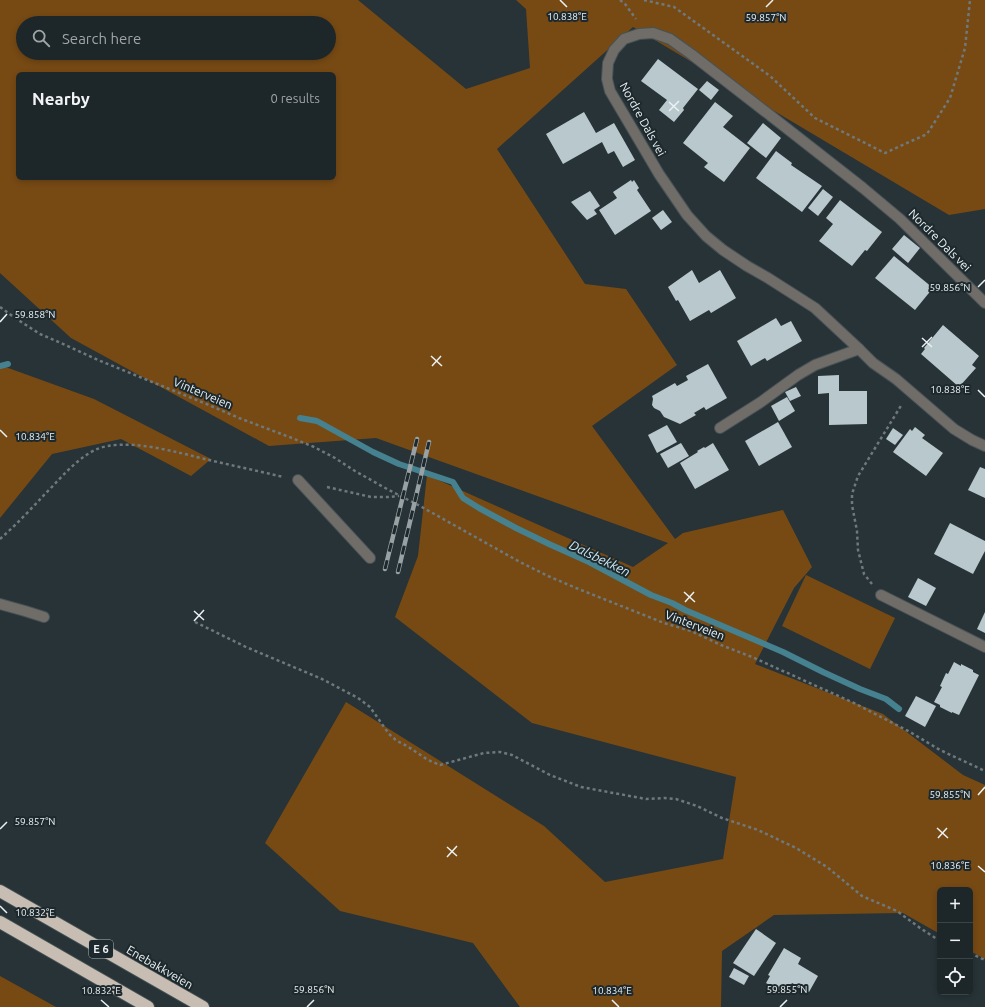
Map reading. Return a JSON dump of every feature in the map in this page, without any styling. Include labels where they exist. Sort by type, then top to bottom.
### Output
[{"type":"highway","name":"Enebakkveien","points":[[0,891],[203,1007]]},
{"type":"highway","name":"E 6","points":[[0,922],[148,1007]]},
{"type":"street","name":"Nordre Dals vei","points":[[985,303],[895,214],[691,54],[670,40],[653,33],[639,34],[624,39],[614,50],[608,63],[610,91],[658,174],[688,215],[706,236],[746,266],[768,278],[814,308],[873,364],[896,379],[954,429],[985,446]]},
{"type":"street","points":[[720,428],[761,402],[798,375],[816,365],[858,349]]},
{"type":"street","points":[[298,480],[370,558]]},
{"type":"street","points":[[881,595],[985,647]]},
{"type":"street","points":[[0,604],[25,610],[44,617]]},
{"type":"path","points":[[644,0],[674,7],[770,76],[815,118],[885,153],[927,134],[950,98],[965,48],[970,0]]},
{"type":"path","name":"Vinterveien","points":[[0,307],[40,334],[98,360],[314,447],[399,496],[548,576],[664,623],[691,631],[752,657],[854,703],[910,732],[940,750],[985,771]]},
{"type":"path","points":[[881,595],[864,574],[861,565],[852,505],[852,494],[858,476],[910,391]]},
{"type":"path","points":[[0,539],[64,474],[96,450],[109,446],[130,445],[156,448],[298,480]]},
{"type":"path","points":[[325,486],[371,497],[399,496]]},
{"type":"path","points":[[195,622],[246,647],[322,679],[358,698],[370,707],[389,734],[396,741],[407,746],[428,760],[440,765],[484,753],[500,752],[512,755],[550,775],[581,787],[646,799],[676,799],[697,806],[722,818],[758,830],[796,848],[827,867],[862,896],[897,911],[937,939]]},
{"type":"path","points":[[973,954],[985,960]]},
{"type":"shaded area","points":[[0,0],[358,0],[466,89],[530,68],[526,9],[516,0],[985,0],[985,209],[949,215],[633,27],[497,149],[585,284],[626,289],[677,365],[592,426],[675,539],[683,533],[783,510],[812,567],[794,588],[755,664],[883,714],[963,775],[985,785],[985,959],[973,953],[973,887],[937,887],[937,932],[903,913],[774,915],[722,951],[721,1007],[520,1007],[473,943],[340,911],[265,843],[346,702],[544,826],[605,882],[723,859],[736,777],[532,723],[395,617],[418,556],[427,475],[633,567],[668,543],[376,438],[269,446],[71,338],[0,273]]},
{"type":"shaded area","points":[[0,365],[94,399],[211,459],[191,476],[121,439],[52,454],[0,518]]},
{"type":"shaded area","points":[[806,575],[895,618],[870,669],[782,626]]},
{"type":"shaded area","points":[[0,976],[56,1007],[0,1007]]},
{"type":"building","points":[[658,59],[698,89],[674,122],[659,110],[667,100],[641,81]]},
{"type":"building","points":[[707,81],[719,90],[711,100],[699,90]]},
{"type":"building","points":[[715,102],[733,116],[723,127],[750,148],[724,182],[704,167],[708,163],[683,143]]},
{"type":"building","points":[[584,112],[596,133],[614,123],[635,160],[623,167],[614,151],[608,154],[602,142],[563,164],[546,134]]},
{"type":"building","points":[[763,123],[781,138],[766,158],[747,143]]},
{"type":"building","points":[[776,151],[792,163],[791,165],[822,186],[802,212],[756,178]]},
{"type":"building","points":[[631,180],[632,182],[634,180],[639,188],[637,190],[651,211],[615,235],[599,210],[617,198],[613,192]]},
{"type":"building","points":[[823,189],[833,197],[818,216],[808,208]]},
{"type":"building","points":[[590,191],[600,206],[594,210],[597,214],[587,220],[571,202]]},
{"type":"building","points":[[840,200],[882,232],[867,251],[865,250],[852,266],[819,241],[833,224],[826,218]]},
{"type":"building","points":[[663,210],[672,222],[661,230],[652,218]]},
{"type":"building","points":[[904,235],[920,248],[908,263],[892,249]]},
{"type":"building","points":[[894,256],[933,288],[915,310],[875,278]]},
{"type":"building","points":[[692,270],[699,283],[720,270],[736,298],[711,313],[709,310],[690,321],[678,300],[676,301],[668,287]]},
{"type":"building","points":[[776,318],[781,326],[791,321],[802,341],[767,361],[765,358],[751,366],[737,341]]},
{"type":"building","points":[[943,325],[979,356],[972,365],[976,368],[959,387],[921,354],[925,349],[924,348]]},
{"type":"building","points":[[708,364],[727,398],[706,410],[704,407],[694,413],[696,415],[680,424],[664,417],[660,411],[654,408],[652,405],[652,396],[675,383],[677,386],[688,380],[686,376]]},
{"type":"building","points":[[839,375],[839,391],[867,391],[867,424],[829,425],[829,393],[818,394],[818,376]]},
{"type":"building","points":[[796,387],[801,396],[790,401],[785,392]]},
{"type":"building","points":[[787,397],[795,411],[779,421],[771,406]]},
{"type":"building","points":[[778,422],[792,447],[759,466],[745,441]]},
{"type":"building","points":[[667,425],[677,442],[657,453],[648,435]]},
{"type":"building","points":[[915,427],[925,435],[922,438],[943,453],[926,476],[893,452],[910,429],[912,431]]},
{"type":"building","points":[[893,428],[903,435],[895,445],[886,439]]},
{"type":"building","points":[[681,443],[689,456],[668,468],[660,454]]},
{"type":"building","points":[[713,443],[729,470],[695,489],[680,463],[698,452],[697,451]]},
{"type":"building","points":[[980,467],[985,469],[985,498],[968,490]]},
{"type":"building","points":[[950,523],[985,541],[985,551],[973,574],[934,554]]},
{"type":"building","points":[[918,578],[936,588],[926,606],[908,597]]},
{"type":"building","points":[[985,612],[985,633],[977,629]]},
{"type":"building","points":[[954,662],[973,670],[973,672],[979,675],[959,715],[940,707],[940,705],[934,702],[942,687],[940,686],[946,673],[948,674]]},
{"type":"building","points":[[916,696],[936,706],[925,727],[905,716]]},
{"type":"building","points":[[756,929],[776,943],[754,976],[733,963]]},
{"type":"building","points":[[784,948],[801,958],[798,964],[818,976],[809,992],[792,983],[785,994],[766,983],[770,976],[768,975]]},
{"type":"building","points":[[734,968],[749,976],[744,985],[729,977]]},
{"type":"waterway","name":"Dalsbekken","points":[[0,366],[8,364]]},
{"type":"waterway","name":"Dalsbekken","points":[[300,418],[317,421],[373,452],[399,464],[453,482],[463,498],[516,528],[589,562],[651,595],[783,652],[860,689],[886,699],[899,709]]},
{"type":"railway","points":[[385,569],[417,439]]},
{"type":"railway","points":[[398,572],[429,442]]}]
